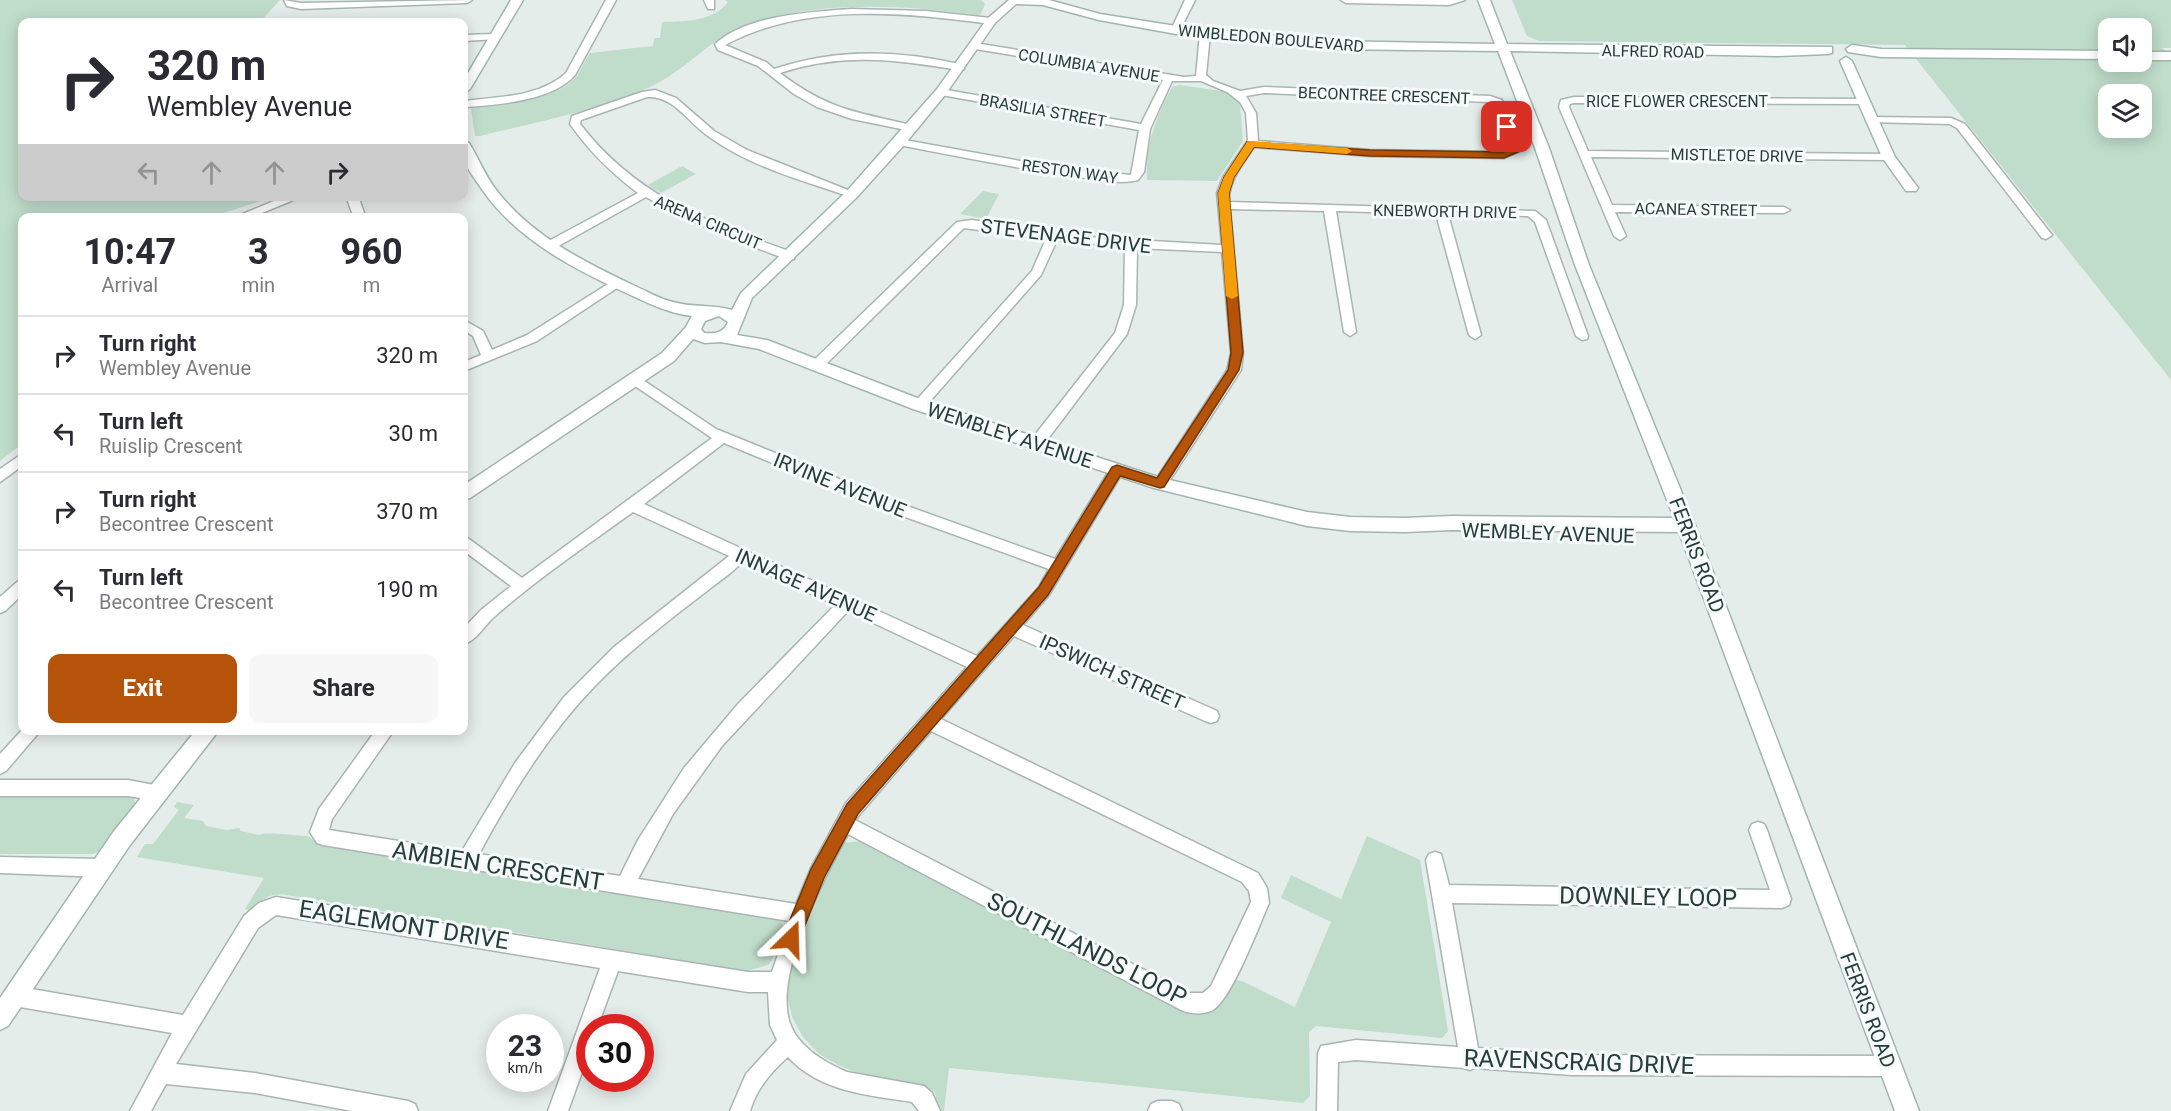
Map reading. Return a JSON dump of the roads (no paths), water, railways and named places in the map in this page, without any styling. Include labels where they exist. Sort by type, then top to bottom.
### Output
[{"type":"street","points":[[289,0],[290,4],[301,6],[467,0]]},
{"type":"street","points":[[468,77],[517,0]]},
{"type":"street","points":[[468,103],[545,90],[562,83],[570,75],[610,0]]},
{"type":"street","points":[[1176,30],[1190,0]]},
{"type":"street","points":[[1346,0],[1449,2],[1460,0]]},
{"type":"street","name":"FERRIS ROAD","points":[[1484,0],[1542,148],[1582,265],[1688,531],[1907,1111]]},
{"type":"street","points":[[668,357],[693,329],[699,317],[746,296],[852,195],[941,92],[994,18],[1009,1]]},
{"type":"street","name":"WIMBLEDON BOULEVARD","points":[[1009,1],[1041,1],[1099,17],[1205,34],[1349,46],[1503,49]]},
{"type":"street","points":[[911,128],[856,117],[821,105],[798,92],[774,72],[753,59],[722,48],[720,44],[759,22],[792,13],[822,9],[910,9],[994,18]]},
{"type":"street","points":[[1160,484],[1233,370],[1237,353],[1224,205],[1225,186],[1251,144],[1253,134],[1249,105],[1240,94],[1210,84],[1202,78],[1205,34]]},
{"type":"street","points":[[468,38],[494,37]]},
{"type":"street","name":"COLUMBIA AVENUE","points":[[975,46],[1169,78],[1184,80],[1202,78]]},
{"type":"street","name":"ALFRED ROAD","points":[[1503,49],[1803,52],[1852,56]]},
{"type":"street","points":[[1911,188],[1890,157],[1871,120],[1863,102],[1852,56],[1881,53],[2098,55]]},
{"type":"street","points":[[774,72],[815,60],[858,56],[886,57],[960,67]]},
{"type":"street","points":[[2152,56],[2171,56]]},
{"type":"street","name":"RESTON WAY","points":[[899,142],[1059,171],[1128,178],[1137,176],[1139,149],[1144,128],[1169,78]]},
{"type":"street","name":"BECONTREE CRESCENT","points":[[1240,94],[1264,90],[1490,99],[1498,102],[1515,151],[1504,155],[1381,153],[1251,144]]},
{"type":"street","name":"BRASILIA STREET","points":[[941,92],[1144,128]]},
{"type":"street","name":"ARENA CIRCUIT","points":[[790,256],[684,215],[644,194],[602,159],[575,124],[576,118],[646,94],[658,93],[680,105],[693,119],[722,141],[753,159],[852,195]]},
{"type":"street","name":"RICE FLOWER CRESCENT","points":[[1620,236],[1563,105],[1567,102],[1863,102]]},
{"type":"street","points":[[1871,120],[1951,121],[1961,126],[2046,235]]},
{"type":"street","name":"MISTLETOE DRIVE","points":[[1585,154],[1890,157]]},
{"type":"street","points":[[468,156],[495,199],[516,220],[549,246],[586,269],[672,308],[725,312],[735,320]]},
{"type":"street","points":[[549,246],[644,194]]},
{"type":"street","points":[[252,213],[284,201]]},
{"type":"street","name":"KNEBWORTH DRIVE","points":[[1224,205],[1526,213],[1538,217],[1582,336]]},
{"type":"street","points":[[1329,207],[1350,332]]},
{"type":"street","name":"ACANEA STREET","points":[[1609,208],[1784,210]]},
{"type":"street","points":[[1441,212],[1475,335]]},
{"type":"street","name":"STEVENAGE DRIVE","points":[[817,365],[961,224],[1052,238],[1131,246],[1228,249]]},
{"type":"street","points":[[919,405],[1037,272],[1052,238]]},
{"type":"street","points":[[1035,444],[1121,334],[1130,305],[1131,246]]},
{"type":"street","points":[[468,365],[532,338],[616,283]]},
{"type":"street","points":[[468,490],[668,357],[733,329],[746,296]]},
{"type":"street","points":[[672,308],[699,337],[715,338]]},
{"type":"street","name":"WEMBLEY AVENUE","points":[[735,320],[762,344]]},
{"type":"street","points":[[468,327],[478,334],[489,357]]},
{"type":"street","name":"WEMBLEY AVENUE","points":[[715,338],[762,344],[919,405],[1160,484],[1307,519],[1350,524],[1406,525],[1466,532],[1688,531]]},
{"type":"street","name":"IRVINE AVENUE","points":[[634,379],[705,428],[723,436],[883,503],[1058,566]]},
{"type":"street","points":[[468,634],[522,585],[708,450],[723,436]]},
{"type":"street","points":[[0,477],[18,462]]},
{"type":"street","points":[[930,1111],[925,1100],[917,1093],[904,1089],[847,1082],[830,1075],[801,1056],[789,1042],[780,1025],[778,1007],[779,982],[789,943],[817,874],[852,809],[1044,591],[1117,470]]},
{"type":"street","name":"INNAGE AVENUE","points":[[632,505],[980,664]]},
{"type":"street","points":[[468,546],[522,585]]},
{"type":"street","points":[[466,861],[519,774],[556,720],[585,685],[614,657],[728,567],[739,555]]},
{"type":"street","points":[[0,607],[18,590]]},
{"type":"street","points":[[625,886],[664,813],[712,744],[749,701],[835,617],[845,603]]},
{"type":"street","name":"IPSWICH STREET","points":[[1013,628],[1211,716]]},
{"type":"street","name":"SOUTHLANDS LOOP","points":[[844,823],[1188,1003],[1206,1003],[1218,993],[1260,903],[1260,890],[1254,881],[1248,876],[928,721]]},
{"type":"street","points":[[0,766],[28,735]]},
{"type":"street","points":[[0,1018],[102,868],[206,735]]},
{"type":"street","name":"AMBIEN CRESCENT","points":[[382,735],[325,815],[319,832],[323,837],[801,914]]},
{"type":"street","points":[[0,788],[128,788],[159,793]]},
{"type":"street","name":"DOWNLEY LOOP","points":[[1441,894],[1782,899],[1758,830]]},
{"type":"street","points":[[1435,860],[1470,1060]]},
{"type":"street","points":[[0,865],[102,868]]},
{"type":"street","name":"EAGLEMONT DRIVE","points":[[140,1111],[251,922],[266,909],[276,906],[748,982],[779,982]]},
{"type":"street","points":[[558,1111],[613,960]]},
{"type":"street","points":[[14,996],[188,1026]]},
{"type":"street","points":[[740,1111],[752,1079],[761,1066],[789,1042]]},
{"type":"street","name":"RAVENSCRAIG DRIVE","points":[[1327,1111],[1328,1053],[1356,1050],[1470,1060],[1571,1065],[1889,1066]]},
{"type":"street","points":[[161,1073],[255,1083],[354,1106],[408,1111]]},
{"type":"street","points":[[1158,1111],[1172,1111]]}]
